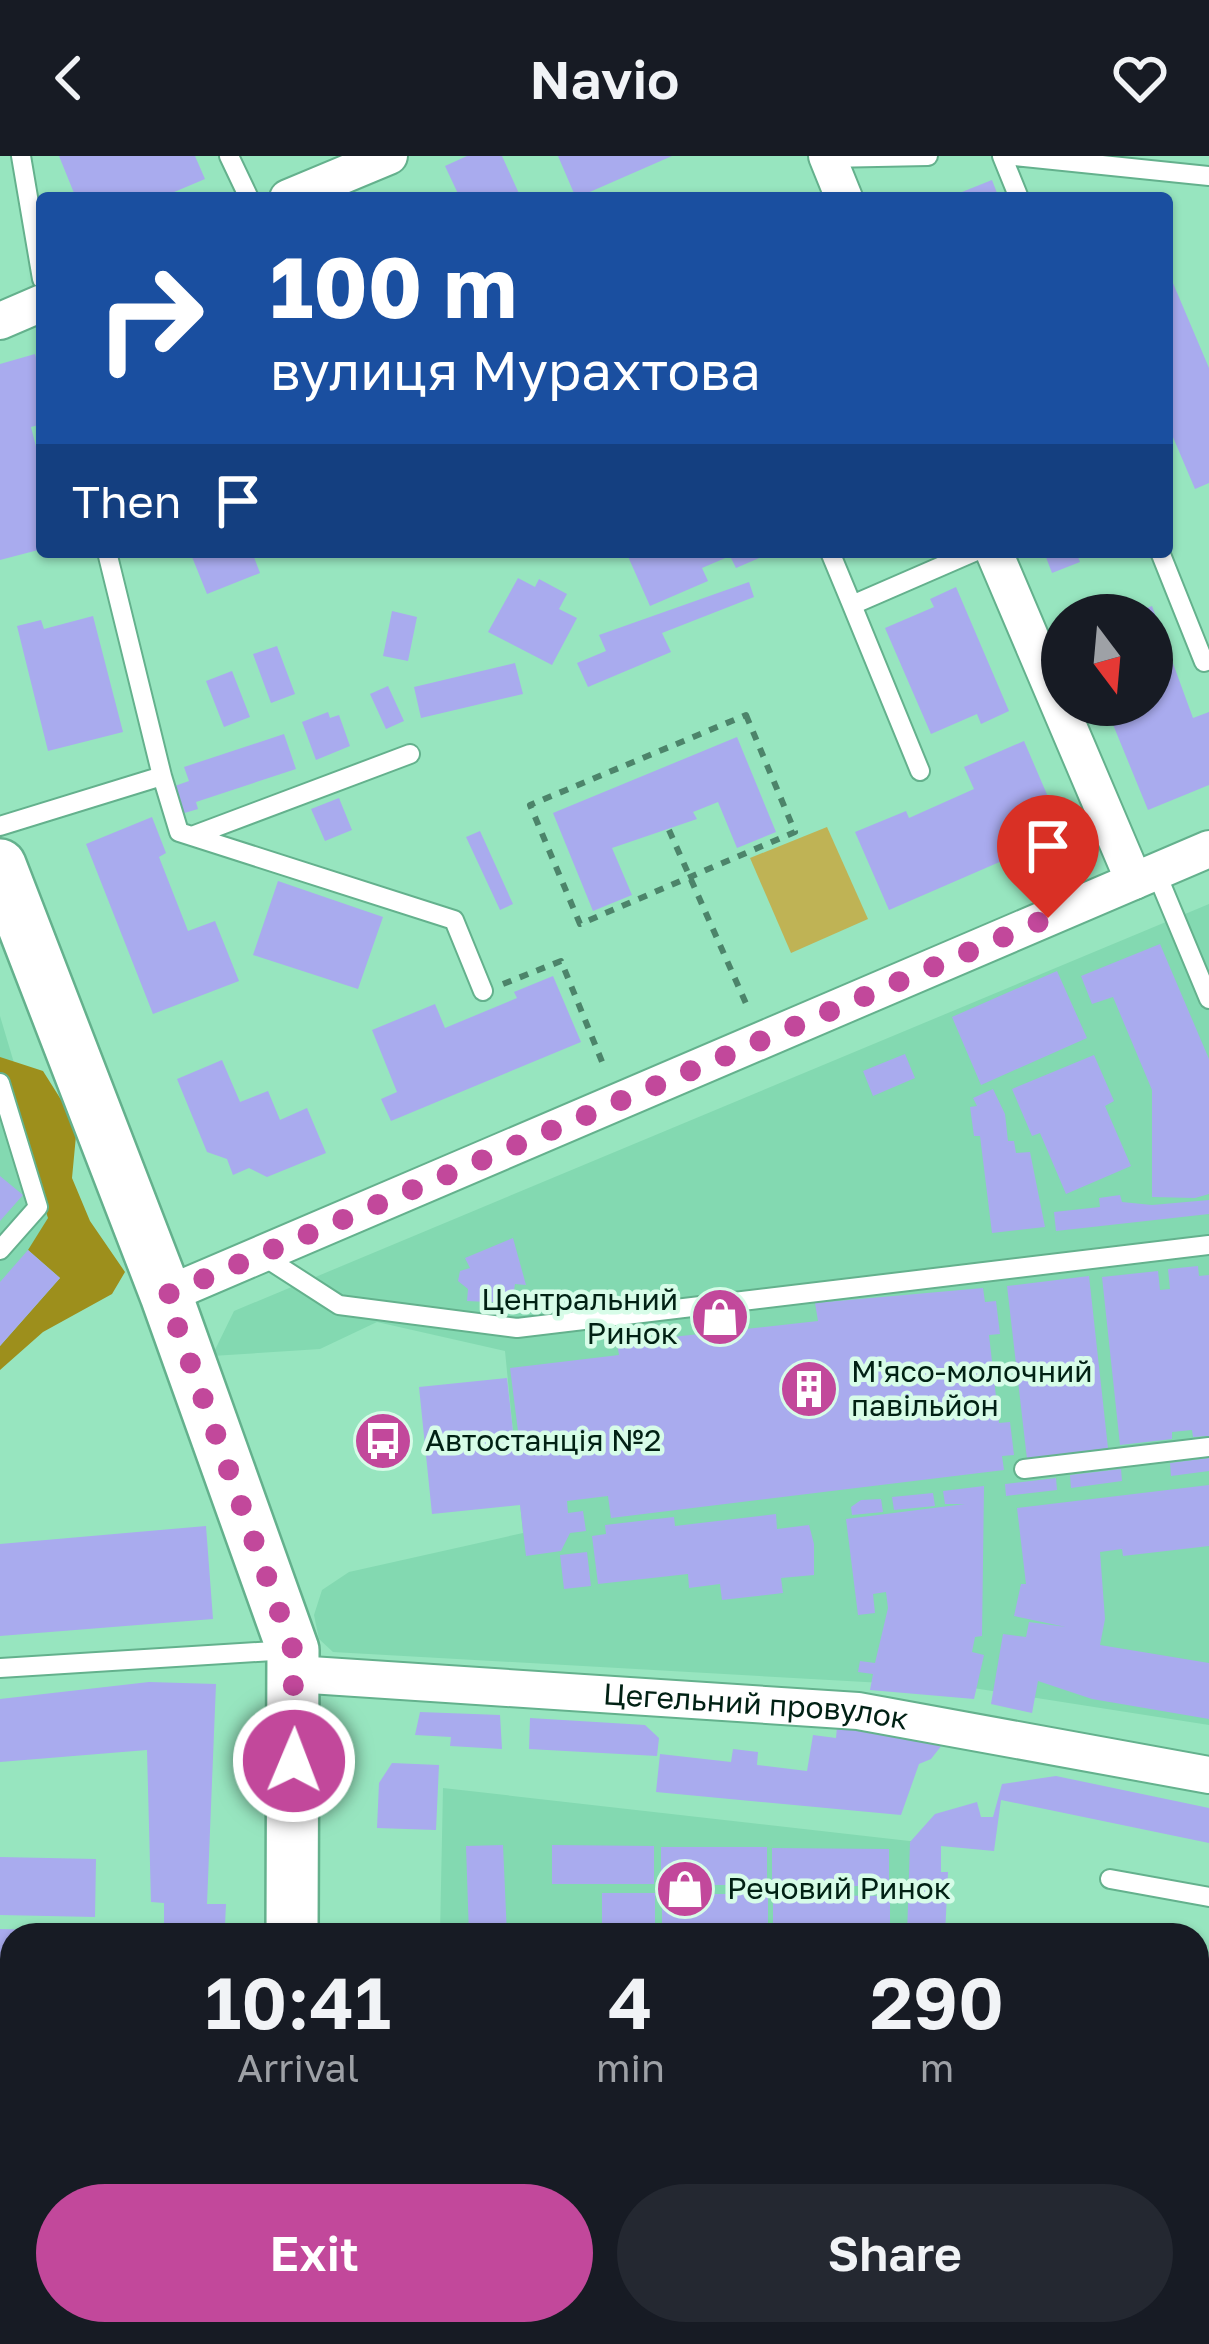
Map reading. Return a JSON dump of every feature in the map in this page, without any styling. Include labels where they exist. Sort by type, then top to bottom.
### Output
[{"type":"street","points":[[302,192],[389,156]]},
{"type":"street","points":[[827,157],[842,192]]},
{"type":"street","points":[[0,321],[36,306]]},
{"type":"street","points":[[997,558],[1145,876]]},
{"type":"street","points":[[166,1295],[1209,849]]},
{"type":"street","points":[[0,865],[17,936],[166,1295],[294,1662],[292,1923]]},
{"type":"street","name":"Цегельний провулок","points":[[294,1662],[858,1711],[1209,1775]]},
{"type":"lane","points":[[21,156],[36,244]]},
{"type":"lane","points":[[229,156],[246,192]]},
{"type":"lane","points":[[827,157],[928,156]]},
{"type":"lane","points":[[1002,156],[1017,192]]},
{"type":"lane","points":[[1015,156],[1209,176]]},
{"type":"lane","points":[[108,558],[179,832],[454,920],[483,991]]},
{"type":"lane","points":[[833,558],[920,771]]},
{"type":"lane","points":[[852,604],[960,558]]},
{"type":"lane","points":[[1162,558],[1204,662],[1209,660]]},
{"type":"lane","points":[[192,836],[410,754]]},
{"type":"lane","points":[[0,826],[162,776]]},
{"type":"lane","points":[[1145,876],[1209,999]]},
{"type":"lane","points":[[0,1082],[38,1207],[0,1250]]},
{"type":"lane","points":[[260,1254],[339,1305],[517,1328],[1209,1245]]},
{"type":"lane","points":[[1024,1469],[1209,1447]]},
{"type":"lane","points":[[0,1668],[294,1662]]},
{"type":"lane","points":[[1110,1879],[1209,1897]]},
{"type":"path","points":[[746,715],[794,832],[690,877],[580,924],[530,805],[746,715]]},
{"type":"path","points":[[669,830],[749,1011]]},
{"type":"path","points":[[483,991],[561,961],[619,1101]]},
{"type":"shaded area","points":[[827,827],[868,919],[791,953],[750,858]]},
{"type":"shaded area","name":"Центральний Ринок","points":[[1209,904],[1209,1725],[973,1688],[333,1652],[319,1639],[314,1615],[322,1590],[349,1572],[523,1533],[505,1351],[377,1322],[320,1349],[212,1356],[234,1311]]},
{"type":"shaded area","points":[[0,1016],[77,1274],[0,1358]]},
{"type":"shaded area","points":[[0,1057],[43,1071],[77,1125],[72,1178],[90,1221],[125,1272],[112,1294],[43,1332],[0,1370],[0,1346],[60,1278],[28,1250],[48,1218],[0,1076]]},
{"type":"shaded area","name":"Речовий Ринок","points":[[443,1788],[927,1843],[929,1923],[440,1923]]},
{"type":"building","points":[[59,156],[195,156],[205,179],[174,192],[74,192]]},
{"type":"building","points":[[467,156],[502,156],[518,192],[457,192],[445,166]]},
{"type":"building","points":[[558,156],[672,156],[590,192],[573,192]]},
{"type":"building","points":[[992,180],[997,192],[962,192]]},
{"type":"building","points":[[1173,283],[1209,368],[1209,483],[1195,489],[1173,437]]},
{"type":"building","points":[[35,354],[36,358],[36,426],[31,427],[36,447],[36,551],[0,560],[0,364]]},
{"type":"building","points":[[192,558],[254,558],[260,573],[207,594]]},
{"type":"building","points":[[629,558],[725,558],[702,568],[708,581],[650,606]]},
{"type":"building","points":[[731,558],[759,558],[736,568]]},
{"type":"building","points":[[1046,558],[1078,558],[1080,562],[1052,573]]},
{"type":"building","points":[[518,578],[535,587],[539,579],[567,594],[559,609],[577,618],[552,665],[488,632]]},
{"type":"building","points":[[749,582],[754,597],[662,633],[671,652],[588,687],[577,663],[606,651],[599,635]]},
{"type":"building","points":[[956,587],[1009,711],[981,724],[977,714],[931,734],[885,628],[934,607],[930,599]]},
{"type":"building","points":[[392,611],[417,617],[408,661],[383,656]]},
{"type":"building","points":[[93,616],[123,732],[48,751],[17,626],[41,620],[44,629]]},
{"type":"building","points":[[277,646],[295,694],[271,703],[253,654]]},
{"type":"building","points":[[515,663],[523,694],[421,718],[414,687]]},
{"type":"building","points":[[1173,663],[1193,718],[1209,712],[1209,785],[1148,810],[1114,726],[1173,726]]},
{"type":"building","points":[[232,671],[250,717],[224,727],[206,681]]},
{"type":"building","points":[[388,686],[404,721],[386,729],[370,694]]},
{"type":"building","points":[[328,712],[330,718],[339,715],[350,746],[316,760],[302,722]]},
{"type":"building","points":[[284,734],[296,769],[196,802],[198,809],[181,814],[172,787],[189,781],[184,767]]},
{"type":"building","points":[[737,737],[776,832],[737,848],[718,802],[693,812],[697,819],[612,848],[632,895],[593,911],[553,813]]},
{"type":"building","points":[[1024,741],[1064,834],[889,910],[855,832],[906,811],[909,818],[974,789],[964,767]]},
{"type":"building","points":[[339,798],[352,830],[325,841],[311,809]]},
{"type":"building","points":[[152,817],[166,853],[159,857],[188,931],[215,921],[239,981],[153,1014],[86,844]]},
{"type":"building","points":[[480,831],[513,904],[500,910],[466,837]]},
{"type":"building","points":[[278,881],[383,917],[358,989],[253,955]]},
{"type":"building","points":[[1160,944],[1209,1059],[1209,1194],[1195,1198],[1152,1197],[1152,1090],[1113,997],[1092,1004],[1081,976]]},
{"type":"building","points":[[1057,971],[1087,1038],[981,1085],[952,1017]]},
{"type":"building","points":[[553,976],[581,1042],[391,1121],[381,1099],[397,1092],[372,1030],[435,1004],[445,1028],[517,998],[514,992]]},
{"type":"building","points":[[905,1054],[915,1078],[873,1096],[863,1071]]},
{"type":"building","points":[[1094,1055],[1114,1101],[1105,1106],[1131,1166],[1066,1194],[1040,1133],[1032,1136],[1012,1089]]},
{"type":"building","points":[[222,1060],[240,1102],[268,1091],[280,1120],[307,1108],[326,1153],[267,1177],[249,1168],[233,1175],[227,1159],[207,1152],[177,1079]]},
{"type":"building","points":[[993,1089],[1005,1114],[1008,1141],[1014,1141],[1016,1153],[1030,1152],[1045,1227],[992,1233],[980,1136],[974,1136],[970,1107],[977,1106],[973,1098]]},
{"type":"building","points":[[0,1176],[23,1195],[0,1221]]},
{"type":"building","points":[[1120,1195],[1122,1202],[1152,1205],[1209,1200],[1209,1214],[1056,1231],[1054,1212],[1100,1207],[1099,1198]]},
{"type":"building","points":[[513,1238],[526,1285],[515,1284],[512,1303],[467,1301],[468,1289],[458,1281],[460,1271],[470,1268],[465,1258]]},
{"type":"building","points":[[28,1250],[60,1278],[0,1346],[0,1282]]},
{"type":"building","points":[[1198,1266],[1199,1276],[1209,1275],[1209,1436],[1193,1437],[1192,1430],[1172,1432],[1172,1439],[1120,1445],[1102,1277],[1158,1271],[1160,1290],[1170,1289],[1168,1269]]},
{"type":"building","points":[[1089,1276],[1108,1448],[1027,1459],[1007,1286]]},
{"type":"building","points":[[983,1288],[985,1302],[996,1301],[1000,1334],[989,1335],[999,1423],[1010,1422],[1014,1455],[1002,1456],[1004,1470],[611,1518],[608,1496],[567,1501],[568,1513],[583,1511],[586,1531],[570,1533],[561,1551],[526,1556],[520,1505],[432,1514],[419,1387],[507,1378],[513,1431],[518,1431],[510,1368],[619,1355],[617,1343],[818,1321],[815,1303]]},
{"type":"building","points":[[1209,1458],[1209,1471],[1171,1476],[1170,1463]]},
{"type":"building","points":[[1121,1469],[1122,1481],[1071,1488],[1070,1475]]},
{"type":"building","points":[[1056,1478],[1057,1490],[1006,1496],[1005,1484]]},
{"type":"building","points":[[1209,1485],[1209,1546],[1123,1556],[1122,1549],[1100,1552],[1105,1619],[1100,1645],[1209,1663],[1209,1719],[1092,1699],[1038,1681],[1032,1713],[991,1704],[1003,1634],[1026,1637],[1029,1622],[1066,1627],[1014,1616],[1021,1584],[1026,1584],[1017,1508]]},
{"type":"building","points":[[984,1486],[982,1636],[975,1637],[972,1652],[984,1655],[974,1699],[870,1690],[873,1674],[858,1672],[860,1661],[875,1663],[888,1608],[886,1592],[873,1594],[875,1613],[858,1615],[846,1519],[965,1504],[945,1504],[943,1491]]},
{"type":"building","points":[[933,1493],[935,1506],[894,1510],[892,1497]]},
{"type":"building","points":[[881,1499],[883,1512],[852,1515],[851,1507],[861,1500]]},
{"type":"building","points":[[776,1514],[777,1529],[809,1525],[814,1544],[814,1575],[781,1578],[783,1593],[722,1600],[720,1584],[689,1588],[688,1574],[598,1584],[592,1536],[606,1534],[605,1525],[674,1517],[675,1526]]},
{"type":"building","points":[[206,1526],[213,1619],[0,1636],[0,1544]]},
{"type":"building","points":[[587,1552],[591,1586],[564,1589],[560,1555]]},
{"type":"building","points":[[149,1682],[216,1684],[207,1904],[226,1904],[225,1923],[164,1923],[164,1903],[151,1902],[147,1750],[0,1762],[0,1699]]},
{"type":"building","points":[[420,1712],[500,1715],[502,1749],[450,1746],[451,1737],[415,1735]]},
{"type":"building","points":[[530,1718],[645,1725],[659,1738],[657,1756],[529,1749]]},
{"type":"building","points":[[837,1727],[949,1736],[931,1759],[919,1764],[901,1815],[656,1792],[660,1754],[731,1762],[733,1749],[758,1752],[757,1765],[807,1771],[813,1735],[836,1738]]},
{"type":"building","points":[[392,1763],[439,1765],[436,1830],[377,1828],[379,1783]]},
{"type":"building","points":[[1056,1776],[1209,1808],[1209,1843],[1001,1800],[994,1851],[941,1846],[941,1872],[948,1872],[946,1923],[907,1923],[910,1842],[935,1814],[977,1802],[981,1817],[993,1817],[1002,1784]]},
{"type":"building","points":[[503,1845],[506,1923],[469,1923],[466,1846]]},
{"type":"building","points":[[552,1845],[654,1846],[654,1884],[552,1884]]},
{"type":"building","points":[[661,1847],[767,1847],[767,1885],[661,1885]]},
{"type":"building","points":[[772,1848],[889,1849],[889,1886],[772,1886]]},
{"type":"building","points":[[0,1857],[96,1859],[95,1917],[0,1915]]},
{"type":"building","points":[[602,1893],[655,1893],[655,1923],[602,1923]]},
{"type":"building","points":[[662,1894],[768,1894],[768,1923],[662,1923]]},
{"type":"building","points":[[773,1895],[890,1896],[890,1923],[773,1923]]},
{"type":"place","name":"Центральний Ринок","points":[[720,1317]]},
{"type":"place","name":"М'ясо-молочний павільйон","points":[[809,1389]]},
{"type":"place","name":"Автостанція №2","points":[[383,1441]]},
{"type":"place","name":"Речовий Ринок","points":[[685,1889]]},
{"type":"route","points":[[294,1761],[293,1650],[166,1295],[1048,918]]}]
